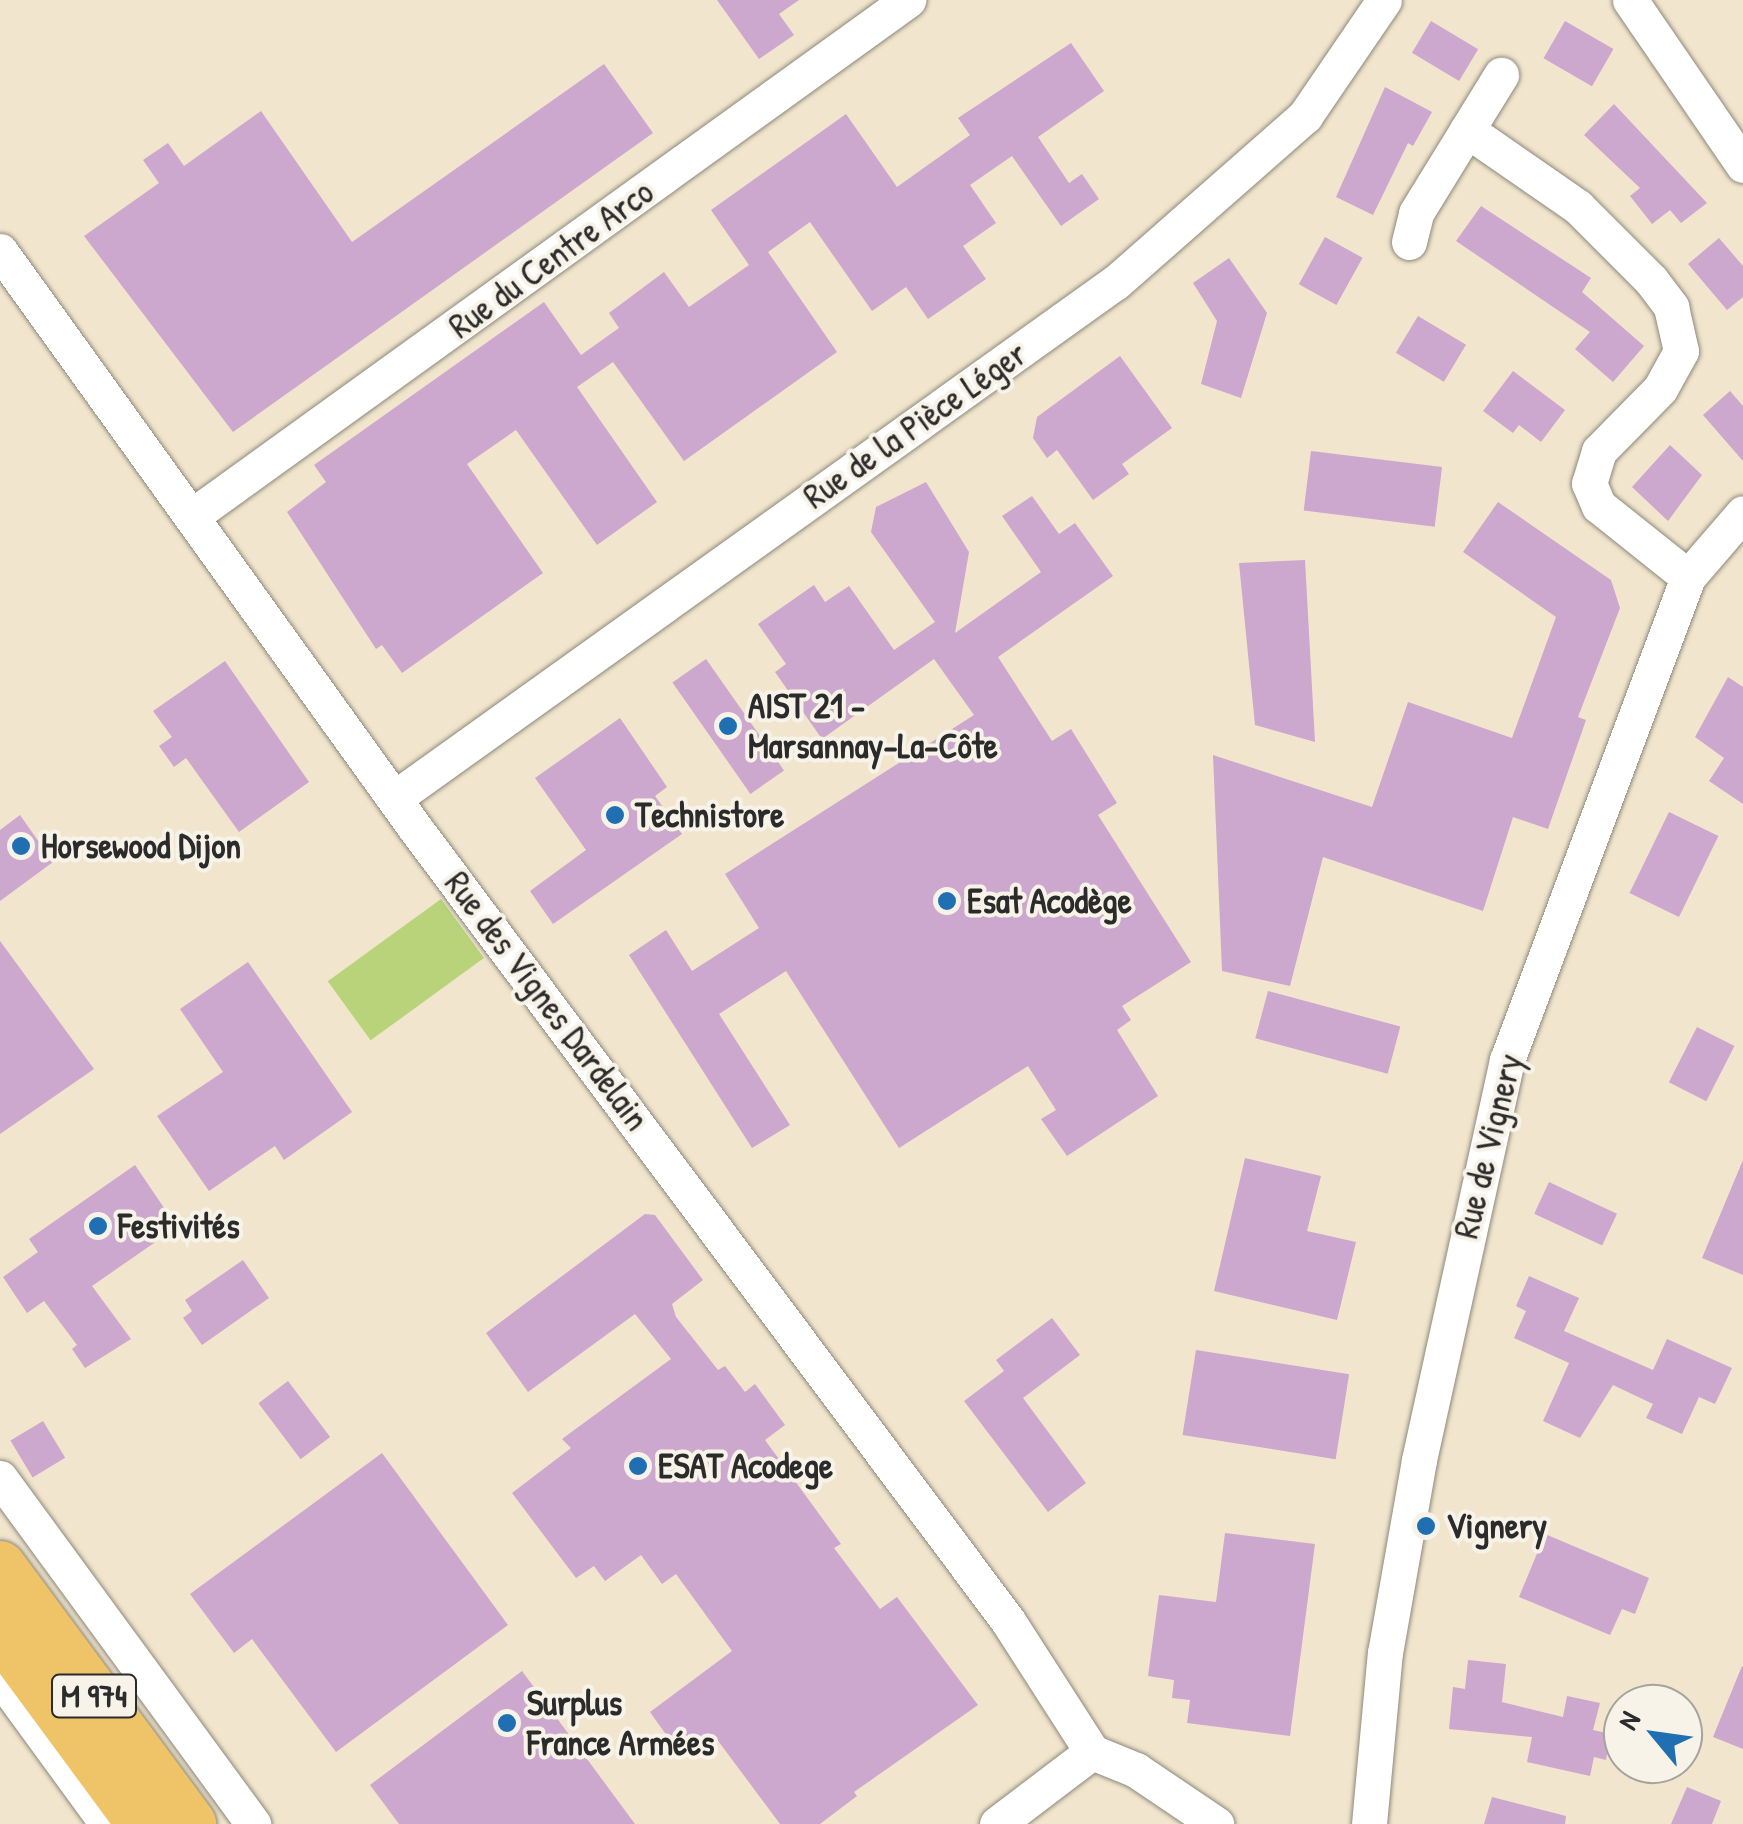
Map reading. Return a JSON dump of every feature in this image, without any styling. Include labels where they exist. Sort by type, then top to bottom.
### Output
[{"type":"main road","name":"M 974","points":[[0,1567],[190,1824]]},
{"type":"main road","name":"M 974","points":[[0,1630],[143,1824]]},
{"type":"street","name":"Rue du Centre Arco","points":[[192,516],[908,0]]},
{"type":"street","name":"Rue de la Pièce Léger","points":[[396,797],[1116,282],[1305,116],[1384,0]]},
{"type":"street","points":[[1630,0],[1743,165]]},
{"type":"street","points":[[1409,242],[1416,213],[1501,75]]},
{"type":"street","points":[[1467,130],[1591,218],[1671,307],[1681,331],[1674,369],[1599,451],[1588,483],[1599,506],[1688,577]]},
{"type":"street","name":"Rue des Vignes Dardelain","points":[[0,251],[396,797],[1008,1620],[1092,1752]]},
{"type":"street","name":"Rue de Vignery","points":[[1369,1824],[1391,1619],[1492,1118],[1531,983],[1688,577],[1743,513]]},
{"type":"street","points":[[0,1478],[253,1824]]},
{"type":"street","points":[[0,1677],[107,1824]]},
{"type":"street","points":[[996,1824],[1092,1752],[1136,1770],[1216,1824]]},
{"type":"green space","points":[[441,899],[484,958],[371,1040],[328,981]]},
{"type":"building","points":[[717,0],[799,0],[779,14],[794,35],[759,59]]},
{"type":"building","points":[[1431,21],[1478,49],[1459,81],[1412,53]]},
{"type":"building","points":[[1565,21],[1613,49],[1592,86],[1544,58]]},
{"type":"building","points":[[1071,43],[1104,91],[1038,137],[1069,183],[1082,174],[1099,199],[1061,226],[1012,156],[970,185],[996,223],[963,246],[986,279],[928,319],[906,287],[872,311],[810,222],[768,252],[837,352],[684,461],[613,362],[577,387],[657,502],[597,545],[516,430],[467,464],[543,573],[402,673],[382,645],[376,649],[287,512],[326,482],[314,465],[544,302],[581,355],[619,328],[609,313],[664,272],[689,307],[749,265],[711,210],[846,114],[897,187],[970,135],[958,118]]},
{"type":"building","points":[[604,64],[653,133],[233,432],[84,236],[159,183],[143,160],[168,143],[184,166],[261,111],[352,242]]},
{"type":"building","points":[[1385,87],[1432,112],[1413,146],[1408,143],[1373,215],[1336,197]]},
{"type":"building","points":[[1614,104],[1707,203],[1681,223],[1670,210],[1652,224],[1630,196],[1640,188],[1584,135]]},
{"type":"building","points":[[1481,206],[1591,278],[1582,292],[1644,346],[1613,382],[1575,349],[1590,332],[1456,241]]},
{"type":"building","points":[[1325,237],[1363,258],[1336,305],[1299,284]]},
{"type":"building","points":[[1719,238],[1743,266],[1743,297],[1727,310],[1688,264]]},
{"type":"building","points":[[1229,258],[1267,313],[1241,398],[1201,384],[1217,321],[1193,283]]},
{"type":"building","points":[[1418,316],[1466,345],[1444,382],[1396,353]]},
{"type":"building","points":[[1120,356],[1172,428],[1122,464],[1129,474],[1093,500],[1057,450],[1047,458],[1033,438],[1037,417]]},
{"type":"building","points":[[1513,371],[1565,410],[1541,442],[1519,425],[1513,433],[1483,411]]},
{"type":"building","points":[[1730,391],[1743,406],[1743,461],[1703,415]]},
{"type":"building","points":[[1670,445],[1702,475],[1668,521],[1632,487]]},
{"type":"building","points":[[1311,451],[1442,467],[1435,527],[1304,511]]},
{"type":"building","name":"Esat Acodège","points":[[926,482],[969,552],[955,633],[1041,572],[1002,516],[1032,496],[1059,534],[1075,523],[1113,576],[998,657],[1052,741],[1071,729],[1117,803],[1098,815],[1191,962],[1122,1006],[1131,1020],[1117,1030],[1158,1096],[1067,1156],[1041,1119],[1056,1110],[1028,1066],[899,1148],[786,971],[719,1014],[790,1125],[752,1148],[629,955],[666,930],[692,971],[759,928],[725,874],[974,715],[934,659],[822,739],[775,672],[786,664],[758,624],[814,585],[825,602],[849,586],[894,650],[935,622],[871,532],[876,507]]},
{"type":"building","points":[[1498,502],[1611,580],[1620,608],[1578,717],[1586,720],[1548,829],[1513,817],[1483,911],[1323,857],[1290,986],[1222,971],[1213,755],[1372,807],[1408,702],[1512,738],[1556,617],[1463,552]]},
{"type":"building","points":[[1305,560],[1315,742],[1255,725],[1239,563]]},
{"type":"building","name":"AIST 21 - Marsannay-La-Côte","points":[[706,659],[784,770],[750,794],[672,683]]},
{"type":"building","points":[[225,661],[309,782],[239,832],[186,758],[174,767],[159,746],[172,737],[153,711]]},
{"type":"building","points":[[1728,677],[1743,687],[1743,804],[1709,781],[1724,758],[1695,737]]},
{"type":"building","name":"Technistore","points":[[620,718],[667,787],[655,796],[682,834],[553,924],[530,891],[586,850],[535,778]]},
{"type":"building","points":[[1669,812],[1718,836],[1679,917],[1630,893]]},
{"type":"building","name":"Horsewood Dijon","points":[[20,815],[53,862],[0,901],[0,830]]},
{"type":"building","points":[[0,941],[94,1069],[0,1134]]},
{"type":"building","points":[[248,962],[352,1112],[284,1160],[275,1146],[209,1191],[157,1116],[223,1072],[180,1009]]},
{"type":"building","points":[[1268,991],[1400,1026],[1388,1074],[1255,1038]]},
{"type":"building","points":[[1697,1027],[1734,1046],[1706,1101],[1669,1082]]},
{"type":"building","points":[[1245,1158],[1321,1176],[1307,1231],[1356,1242],[1337,1320],[1214,1291]]},
{"type":"building","points":[[1743,1160],[1743,1275],[1702,1258]]},
{"type":"building","name":"Festivités","points":[[135,1165],[177,1227],[92,1286],[131,1339],[85,1368],[72,1349],[77,1345],[44,1301],[27,1313],[3,1277],[38,1252],[29,1239]]},
{"type":"building","points":[[1549,1182],[1617,1214],[1602,1245],[1534,1214]]},
{"type":"building","points":[[645,1214],[655,1215],[703,1280],[672,1304],[676,1317],[718,1370],[725,1366],[745,1392],[755,1384],[785,1425],[765,1440],[841,1544],[834,1548],[880,1609],[897,1597],[978,1705],[854,1792],[857,1796],[820,1824],[780,1824],[713,1734],[682,1757],[650,1712],[732,1651],[676,1574],[662,1584],[641,1555],[605,1581],[594,1566],[576,1578],[512,1493],[571,1448],[562,1439],[671,1359],[635,1314],[528,1392],[486,1333]]},
{"type":"building","points":[[243,1260],[269,1298],[202,1345],[183,1318],[192,1311],[185,1300]]},
{"type":"building","points":[[1529,1276],[1579,1298],[1564,1331],[1653,1370],[1667,1339],[1732,1368],[1715,1404],[1699,1397],[1682,1434],[1646,1418],[1653,1404],[1613,1385],[1580,1438],[1543,1421],[1569,1363],[1514,1338],[1526,1311],[1516,1306]]},
{"type":"building","points":[[1052,1318],[1080,1355],[1023,1398],[1086,1483],[1048,1512],[964,1401],[1004,1371],[996,1360]]},
{"type":"building","points":[[1196,1350],[1349,1374],[1336,1459],[1183,1435]]},
{"type":"building","points":[[288,1381],[330,1437],[301,1459],[258,1403]]},
{"type":"building","points":[[43,1421],[65,1458],[33,1477],[10,1441]]},
{"type":"building","points":[[382,1453],[508,1625],[336,1752],[252,1639],[234,1653],[190,1594]]},
{"type":"building","points":[[1225,1533],[1315,1544],[1290,1736],[1187,1723],[1190,1700],[1172,1698],[1174,1680],[1148,1676],[1159,1595],[1216,1602]]},
{"type":"building","points":[[1545,1534],[1649,1578],[1635,1614],[1622,1609],[1610,1635],[1519,1597]]},
{"type":"building","points":[[1468,1660],[1506,1664],[1502,1702],[1563,1717],[1567,1696],[1600,1703],[1593,1730],[1603,1732],[1603,1759],[1594,1757],[1590,1776],[1527,1762],[1532,1737],[1449,1729],[1453,1687],[1465,1689]]},
{"type":"building","points":[[1743,1667],[1743,1749],[1713,1737]]},
{"type":"building","name":"Surplus France Armées","points":[[522,1671],[635,1824],[399,1824],[370,1785]]},
{"type":"building","points":[[1687,1787],[1721,1801],[1712,1824],[1671,1824]]},
{"type":"building","points":[[1492,1797],[1566,1816],[1565,1824],[1484,1824]]},
{"type":"place","name":"AIST 21 - Marsannay-La-Côte","points":[[728,726]]},
{"type":"place","name":"Technistore","points":[[615,815]]},
{"type":"place","name":"Horsewood Dijon","points":[[21,846]]},
{"type":"place","name":"Esat Acodège","points":[[947,901]]},
{"type":"place","name":"Festivités","points":[[98,1226]]},
{"type":"place","name":"ESAT Acodege","points":[[638,1466]]},
{"type":"place","name":"Vignery","points":[[1426,1526]]},
{"type":"place","name":"Surplus France Armées","points":[[507,1723]]}]
